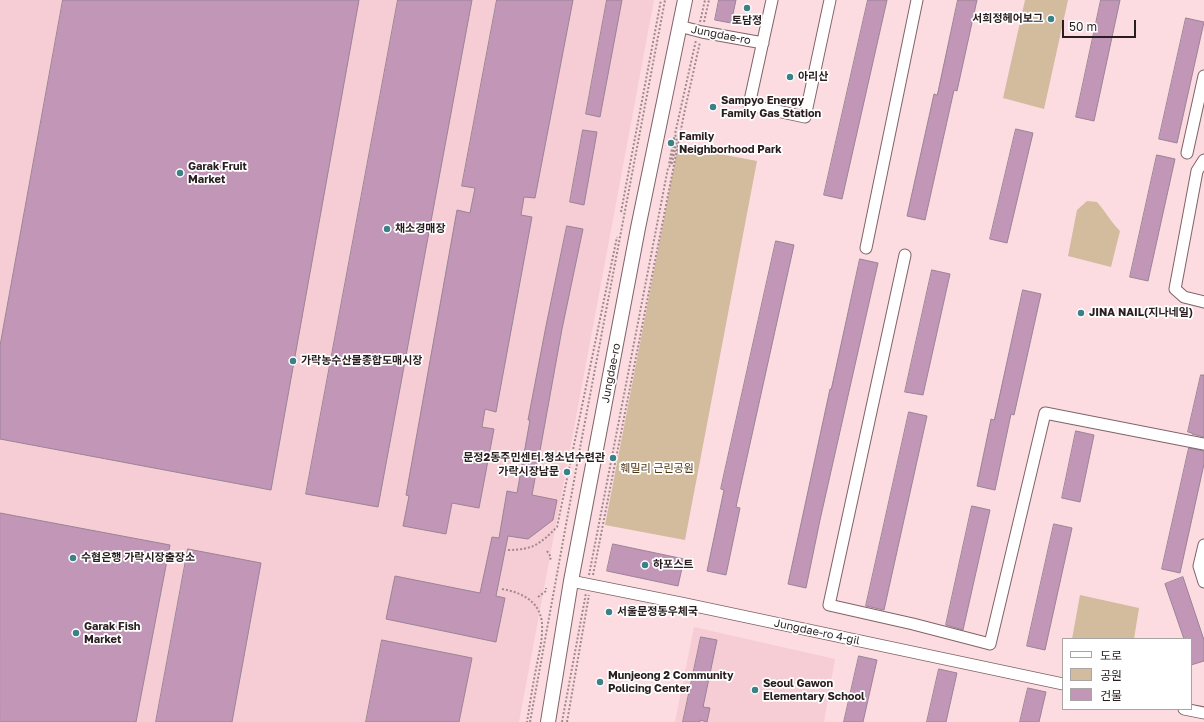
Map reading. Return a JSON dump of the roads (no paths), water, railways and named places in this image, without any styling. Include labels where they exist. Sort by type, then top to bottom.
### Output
[{"type":"main road","name":"Jungdae-ro","points":[[548,722],[571,581],[638,228],[684,0]]},
{"type":"street","name":"Jungdae-ro","points":[[772,0],[749,105],[805,117],[830,0]]},
{"type":"street","points":[[866,248],[917,0]]},
{"type":"street","name":"Jungdae-ro","points":[[679,26],[763,43]]},
{"type":"street","points":[[1187,153],[1204,76]]},
{"type":"street","points":[[1204,160],[1196,171],[1175,289],[1184,297],[1204,302]]},
{"type":"street","points":[[905,255],[829,605],[913,624],[990,644],[1045,413],[1204,444]]},
{"type":"street","points":[[1204,545],[1199,566],[1204,582]]},
{"type":"street","name":"Jungdae-ro 4-gil","points":[[571,581],[1062,684]]},
{"type":"street","points":[[1189,710],[1204,713]]},
{"type":"place","name":"토담정","points":[[747,8]]},
{"type":"place","name":"서희정헤어보그","points":[[1051,19]]},
{"type":"place","name":"아리산","points":[[790,77]]},
{"type":"place","name":"Sampyo Energy Family Gas Station","points":[[713,107]]},
{"type":"place","name":"Family Neighborhood Park","points":[[671,143]]},
{"type":"place","name":"Garak Fruit Market","points":[[180,173]]},
{"type":"place","name":"채소경매장","points":[[387,229]]},
{"type":"place","name":"JINA NAIL(지나네일)","points":[[1081,313]]},
{"type":"place","name":"가락농수산물종합도매시장","points":[[293,361]]},
{"type":"place","name":"문정2동주민센터.청소년수련관","points":[[613,458]]},
{"type":"place","name":"가락시장남문","points":[[567,472]]},
{"type":"place","name":"수협은행 가락시장출장소","points":[[73,558]]},
{"type":"place","name":"하포스트","points":[[645,565]]},
{"type":"place","name":"서울문정동우체국","points":[[609,612]]},
{"type":"place","name":"Garak Fish Market","points":[[76,633]]},
{"type":"place","name":"Munjeong 2 Community Policing Center","points":[[600,682]]},
{"type":"place","name":"Seoul Gawon Elementary School","points":[[755,690]]},
{"type":"park label","name":"훼밀리 근린공원","points":[[657,469]]}]
